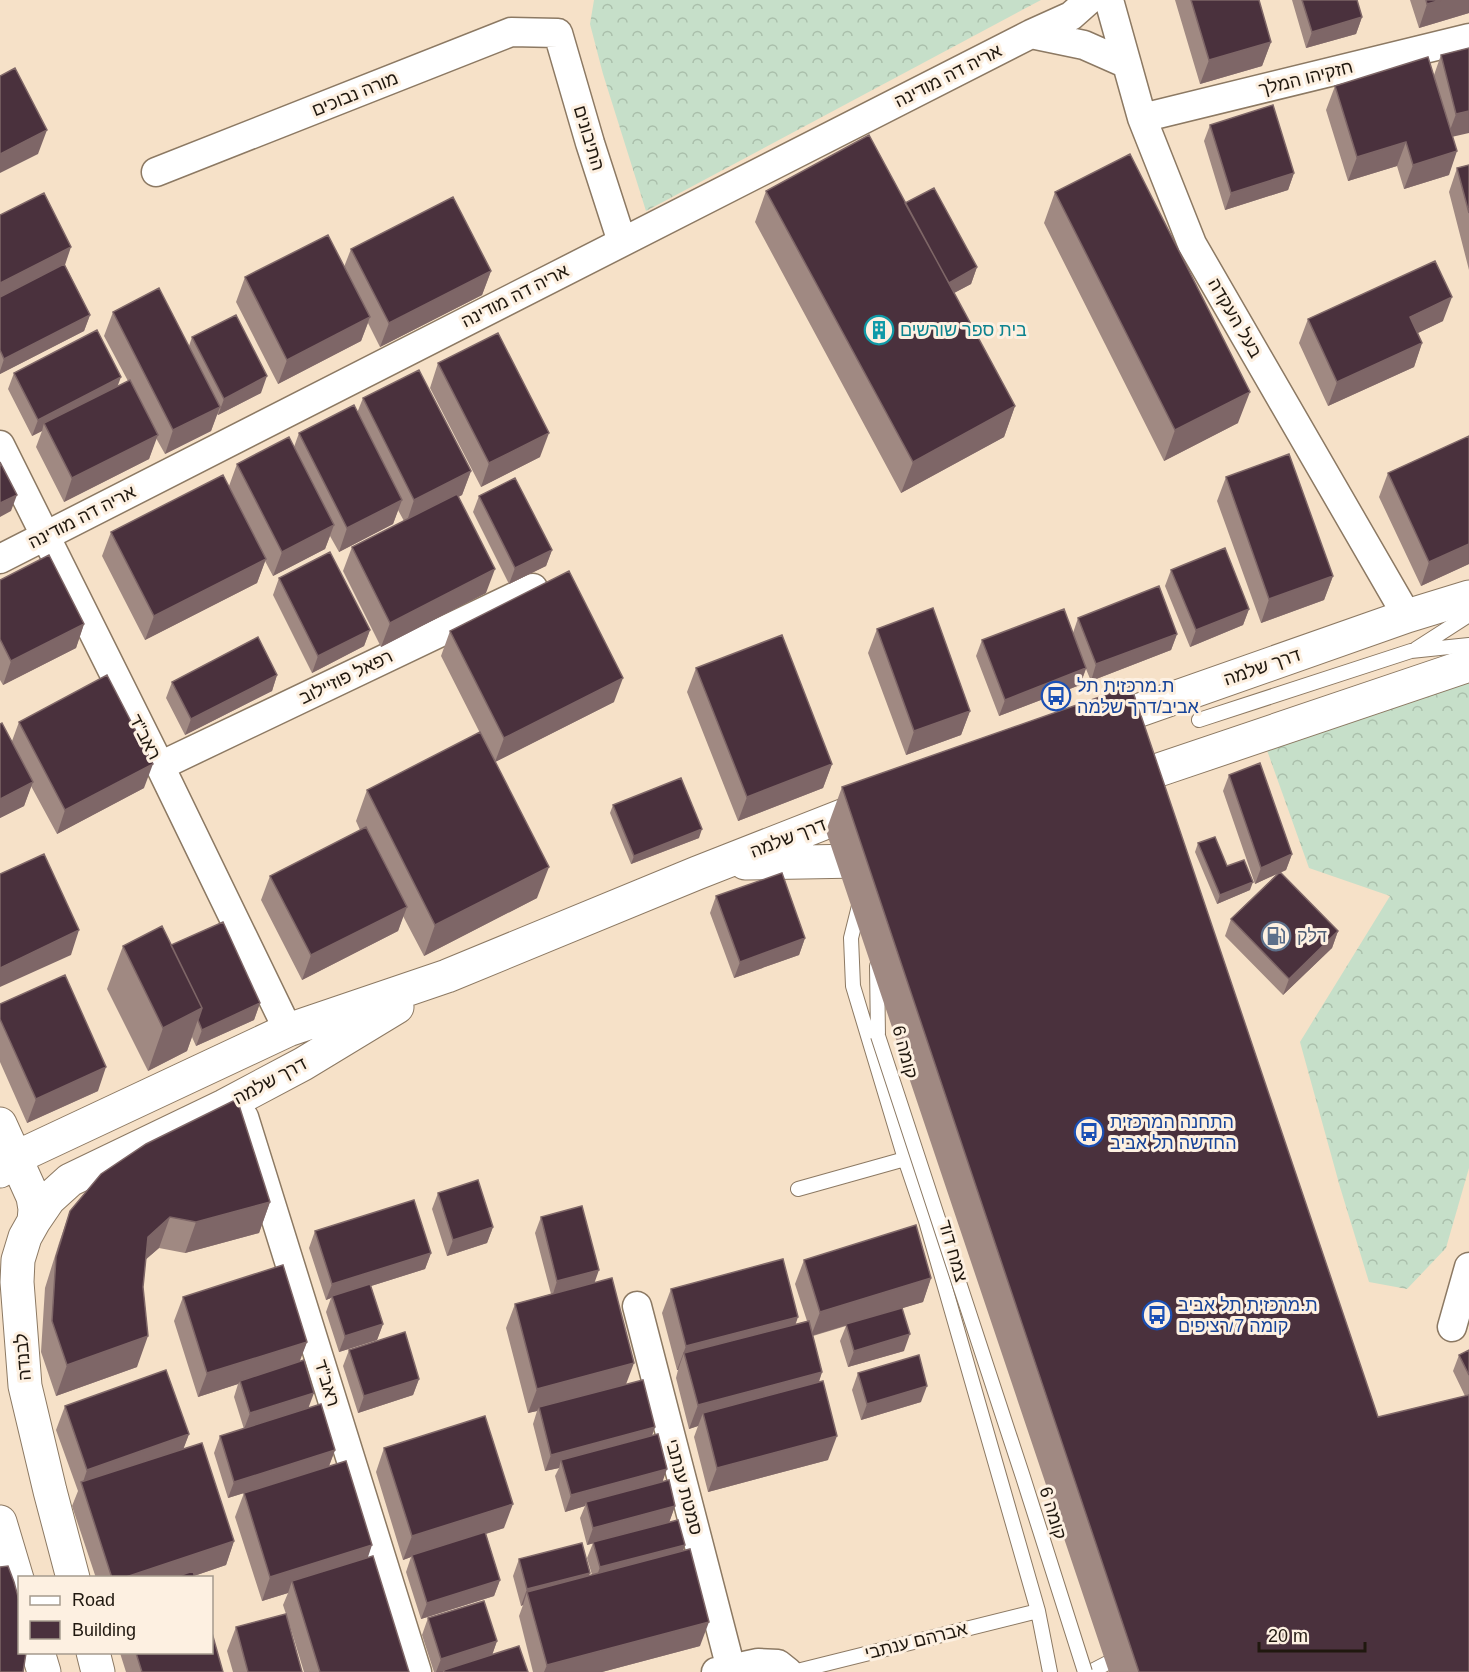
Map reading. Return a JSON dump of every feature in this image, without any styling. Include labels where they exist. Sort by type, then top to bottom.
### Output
[{"type":"street","name":"אריה דה מודינה","points":[[0,559],[1031,34],[1071,16],[1089,0]]},
{"type":"street","name":"בעל העקדה","points":[[1109,0],[1142,118],[1192,244],[1407,616]]},
{"type":"street","name":"מורה נבוכים","points":[[156,172],[511,32],[558,33]]},
{"type":"street","name":"התיבונים","points":[[558,33],[622,242]]},
{"type":"street","points":[[1031,34],[1084,45],[1128,64]]},
{"type":"street","name":"חזקיהו המלך","points":[[1142,118],[1469,38]]},
{"type":"street","name":"ראב\"ד","points":[[0,446],[160,766],[288,1030]]},
{"type":"street","name":"רפאל פוזיילוב","points":[[160,766],[533,588]]},
{"type":"street","name":"דרך שלמה","points":[[1066,736],[1407,616],[1469,597]]},
{"type":"street","points":[[1089,793],[1469,665]]},
{"type":"street","name":"דרך שלמה","points":[[7,1165],[288,1030],[447,976],[719,864],[899,794]]},
{"type":"street","name":"דרך שלמה","points":[[719,864],[859,861],[900,854],[896,860]]},
{"type":"street","name":"דרך שלמה","points":[[34,1221],[49,1199],[70,1180],[224,1106],[303,1064],[447,976]]},
{"type":"street","name":"ראב\"ד","points":[[224,1106],[230,1107],[244,1117],[417,1672]]},
{"type":"street","points":[[0,1124],[7,1165],[33,1197],[34,1221]]},
{"type":"street","name":"לבנדה","points":[[34,1221],[25,1238],[18,1260],[17,1282],[25,1386],[72,1576]]},
{"type":"street","points":[[1452,1327],[1469,1267]]},
{"type":"street","name":"סמטת ענתבי","points":[[637,1306],[724,1670]]},
{"type":"street","points":[[0,1522],[18,1582]]},
{"type":"street","points":[[38,1654],[44,1672]]},
{"type":"street","points":[[93,1654],[98,1672]]},
{"type":"street","points":[[724,1670],[758,1663],[778,1664],[788,1672]]},
{"type":"lane","points":[[1412,651],[1469,615]]},
{"type":"lane","points":[[1198,720],[1412,651],[1469,645]]},
{"type":"lane","name":"צמח דוד","points":[[866,891],[858,908],[851,938],[853,986],[926,1221],[1038,1611],[1050,1672]]},
{"type":"lane","name":"קומה 6","points":[[877,956],[878,1036],[1085,1672]]},
{"type":"lane","points":[[798,1190],[905,1159]]},
{"type":"lane","name":"אברהם ענתבי","points":[[793,1672],[1038,1611]]},
{"type":"lane","points":[[1090,1672],[1136,1654],[1127,1638]]},
{"type":"green space","points":[[594,0],[1041,0],[646,211],[603,74],[590,24]]},
{"type":"green space","points":[[1469,678],[1469,1168],[1446,1248],[1407,1289],[1369,1282],[1300,1042],[1390,896],[1309,868],[1263,739]]},
{"type":"building","points":[[1191,0],[1259,0],[1271,42],[1209,60]]},
{"type":"building","points":[[1302,0],[1357,0],[1362,17],[1312,32]]},
{"type":"building","points":[[1426,0],[1441,0],[1427,4]]},
{"type":"building","points":[[1469,48],[1469,111],[1456,114],[1441,55]]},
{"type":"building","points":[[1428,57],[1457,151],[1413,165],[1406,142],[1357,157],[1335,86]]},
{"type":"building","points":[[15,68],[47,130],[0,154],[0,76]]},
{"type":"building","points":[[1273,105],[1294,173],[1231,193],[1210,125]]},
{"type":"building","name":"בית ספר שורשים","points":[[869,135],[1015,406],[913,462],[766,191]]},
{"type":"building","points":[[1130,154],[1250,392],[1175,430],[1055,192]]},
{"type":"building","points":[[1469,165],[1469,213],[1457,168]]},
{"type":"building","points":[[934,188],[977,267],[949,283],[905,203]]},
{"type":"building","points":[[44,193],[71,247],[0,283],[0,215]]},
{"type":"building","points":[[453,197],[491,271],[389,323],[351,249]]},
{"type":"building","points":[[328,235],[370,317],[287,360],[245,277]]},
{"type":"building","points":[[1435,261],[1452,297],[1410,317],[1422,343],[1337,382],[1308,319]]},
{"type":"building","points":[[64,264],[90,315],[4,359],[0,350],[0,297]]},
{"type":"building","points":[[159,288],[220,407],[173,430],[113,312]]},
{"type":"building","points":[[236,315],[267,376],[224,399],[192,337]]},
{"type":"building","points":[[97,330],[121,377],[38,420],[14,373]]},
{"type":"building","points":[[498,333],[549,433],[489,463],[438,363]]},
{"type":"building","points":[[419,370],[471,471],[414,500],[363,398]]},
{"type":"building","points":[[130,380],[158,435],[72,478],[44,423]]},
{"type":"building","points":[[354,405],[402,500],[347,528],[299,433]]},
{"type":"building","points":[[1469,436],[1469,544],[1429,562],[1388,473]]},
{"type":"building","points":[[289,437],[334,525],[282,552],[237,464]]},
{"type":"building","points":[[1289,454],[1333,576],[1269,599],[1226,477]]},
{"type":"building","points":[[0,462],[17,495],[0,503]]},
{"type":"building","points":[[223,475],[266,559],[154,616],[111,532]]},
{"type":"building","points":[[515,478],[552,550],[515,568],[479,496]]},
{"type":"building","points":[[457,494],[495,569],[390,623],[352,547]]},
{"type":"building","points":[[1225,548],[1249,609],[1196,630],[1171,570]]},
{"type":"building","points":[[330,552],[370,630],[318,656],[279,578]]},
{"type":"building","points":[[49,555],[84,624],[11,661],[0,639],[0,580]]},
{"type":"building","points":[[569,571],[623,678],[504,738],[450,631]]},
{"type":"building","points":[[1159,586],[1177,634],[1096,664],[1078,618]]},
{"type":"building","points":[[933,608],[970,711],[914,731],[877,629]]},
{"type":"building","points":[[1064,609],[1086,668],[1005,700],[982,640]]},
{"type":"building","points":[[782,635],[832,764],[747,797],[696,668]]},
{"type":"building","points":[[258,637],[277,675],[191,719],[172,682]]},
{"type":"building","points":[[107,675],[153,764],[65,810],[19,722]]},
{"type":"building","name":"התחנה המרכזית החדשה תל אביב","points":[[1131,686],[1378,1417],[1469,1395],[1469,1672],[1139,1672],[842,787]]},
{"type":"building","points":[[2,723],[33,782],[0,799],[0,724]]},
{"type":"building","points":[[480,732],[549,867],[435,925],[367,790]]},
{"type":"building","points":[[1260,763],[1292,854],[1261,868],[1229,775]]},
{"type":"building","points":[[681,778],[702,829],[634,856],[613,805]]},
{"type":"building","points":[[366,827],[407,907],[311,955],[270,876]]},
{"type":"building","points":[[1215,837],[1227,866],[1244,860],[1253,882],[1220,895],[1198,843]]},
{"type":"building","points":[[44,854],[79,930],[0,968],[0,874]]},
{"type":"building","points":[[1280,872],[1338,931],[1289,979],[1231,919]]},
{"type":"building","points":[[782,873],[805,938],[740,962],[716,896]]},
{"type":"building","points":[[223,922],[260,1003],[202,1030],[198,1020],[202,1008],[171,945]]},
{"type":"building","points":[[162,926],[202,1008],[163,1028],[123,946]]},
{"type":"building","points":[[65,975],[106,1067],[36,1099],[0,1019],[0,1004]]},
{"type":"building","points":[[237,1099],[270,1202],[196,1222],[170,1217],[148,1237],[143,1287],[148,1336],[67,1365],[52,1321],[56,1257],[70,1211],[101,1174],[146,1144]]},
{"type":"building","points":[[478,1180],[493,1227],[453,1240],[438,1193]]},
{"type":"building","points":[[414,1200],[431,1253],[332,1284],[315,1231]]},
{"type":"building","points":[[582,1206],[599,1270],[557,1281],[541,1217]]},
{"type":"building","points":[[916,1225],[931,1278],[820,1312],[804,1260]]},
{"type":"building","points":[[783,1259],[798,1317],[686,1346],[671,1289]]},
{"type":"building","points":[[283,1265],[307,1342],[207,1373],[183,1297]]},
{"type":"building","points":[[612,1278],[634,1363],[537,1389],[515,1304]]},
{"type":"building","points":[[370,1284],[383,1324],[345,1336],[332,1296]]},
{"type":"building","points":[[902,1308],[910,1334],[854,1351],[846,1324]]},
{"type":"building","points":[[809,1321],[822,1372],[698,1405],[684,1353]]},
{"type":"building","points":[[405,1332],[419,1379],[364,1396],[349,1350]]},
{"type":"building","points":[[1469,1350],[1469,1375],[1459,1355]]},
{"type":"building","points":[[919,1355],[927,1386],[867,1404],[858,1373]]},
{"type":"building","points":[[304,1360],[314,1393],[250,1413],[240,1381]]},
{"type":"building","points":[[166,1370],[189,1434],[87,1470],[65,1406]]},
{"type":"building","points":[[643,1380],[655,1427],[551,1455],[539,1407]]},
{"type":"building","points":[[823,1381],[837,1436],[717,1468],[703,1413]]},
{"type":"building","points":[[321,1404],[335,1450],[234,1482],[220,1436]]},
{"type":"building","points":[[485,1416],[513,1504],[412,1536],[384,1448]]},
{"type":"building","points":[[658,1434],[667,1469],[571,1495],[561,1460]]},
{"type":"building","points":[[202,1443],[234,1541],[129,1576],[111,1576],[81,1482]]},
{"type":"building","points":[[346,1461],[372,1545],[270,1577],[244,1493]]},
{"type":"building","points":[[669,1480],[675,1506],[593,1528],[586,1502]]},
{"type":"building","points":[[678,1520],[685,1545],[600,1567],[593,1542]]},
{"type":"building","points":[[485,1532],[500,1580],[427,1603],[412,1555]]},
{"type":"building","points":[[582,1543],[590,1573],[527,1589],[519,1559]]},
{"type":"building","points":[[690,1549],[709,1622],[547,1665],[527,1592]]},
{"type":"building","points":[[373,1556],[409,1672],[320,1672],[292,1581]]},
{"type":"building","points":[[8,1566],[18,1597],[18,1654],[26,1654],[23,1672],[0,1672],[0,1567]]},
{"type":"building","points":[[193,1571],[194,1576],[179,1576]]},
{"type":"building","points":[[484,1601],[497,1641],[441,1659],[428,1618]]},
{"type":"building","points":[[286,1614],[302,1672],[248,1672],[236,1627]]},
{"type":"building","points":[[213,1637],[223,1672],[142,1672],[136,1654],[213,1654]]},
{"type":"building","points":[[519,1646],[528,1672],[445,1672],[444,1670]]},
{"type":"place","name":"בית ספר שורשים","points":[[879,330]]},
{"type":"place","name":"ת.מרכזית תל אביב/דרך שלמה","points":[[1056,696]]},
{"type":"place","name":"דלק","points":[[1276,936]]},
{"type":"place","name":"התחנה המרכזית החדשה תל אביב","points":[[1089,1132]]},
{"type":"place","name":"ת.מרכזית תל אביב קומה 7/רציפים","points":[[1157,1315]]}]
